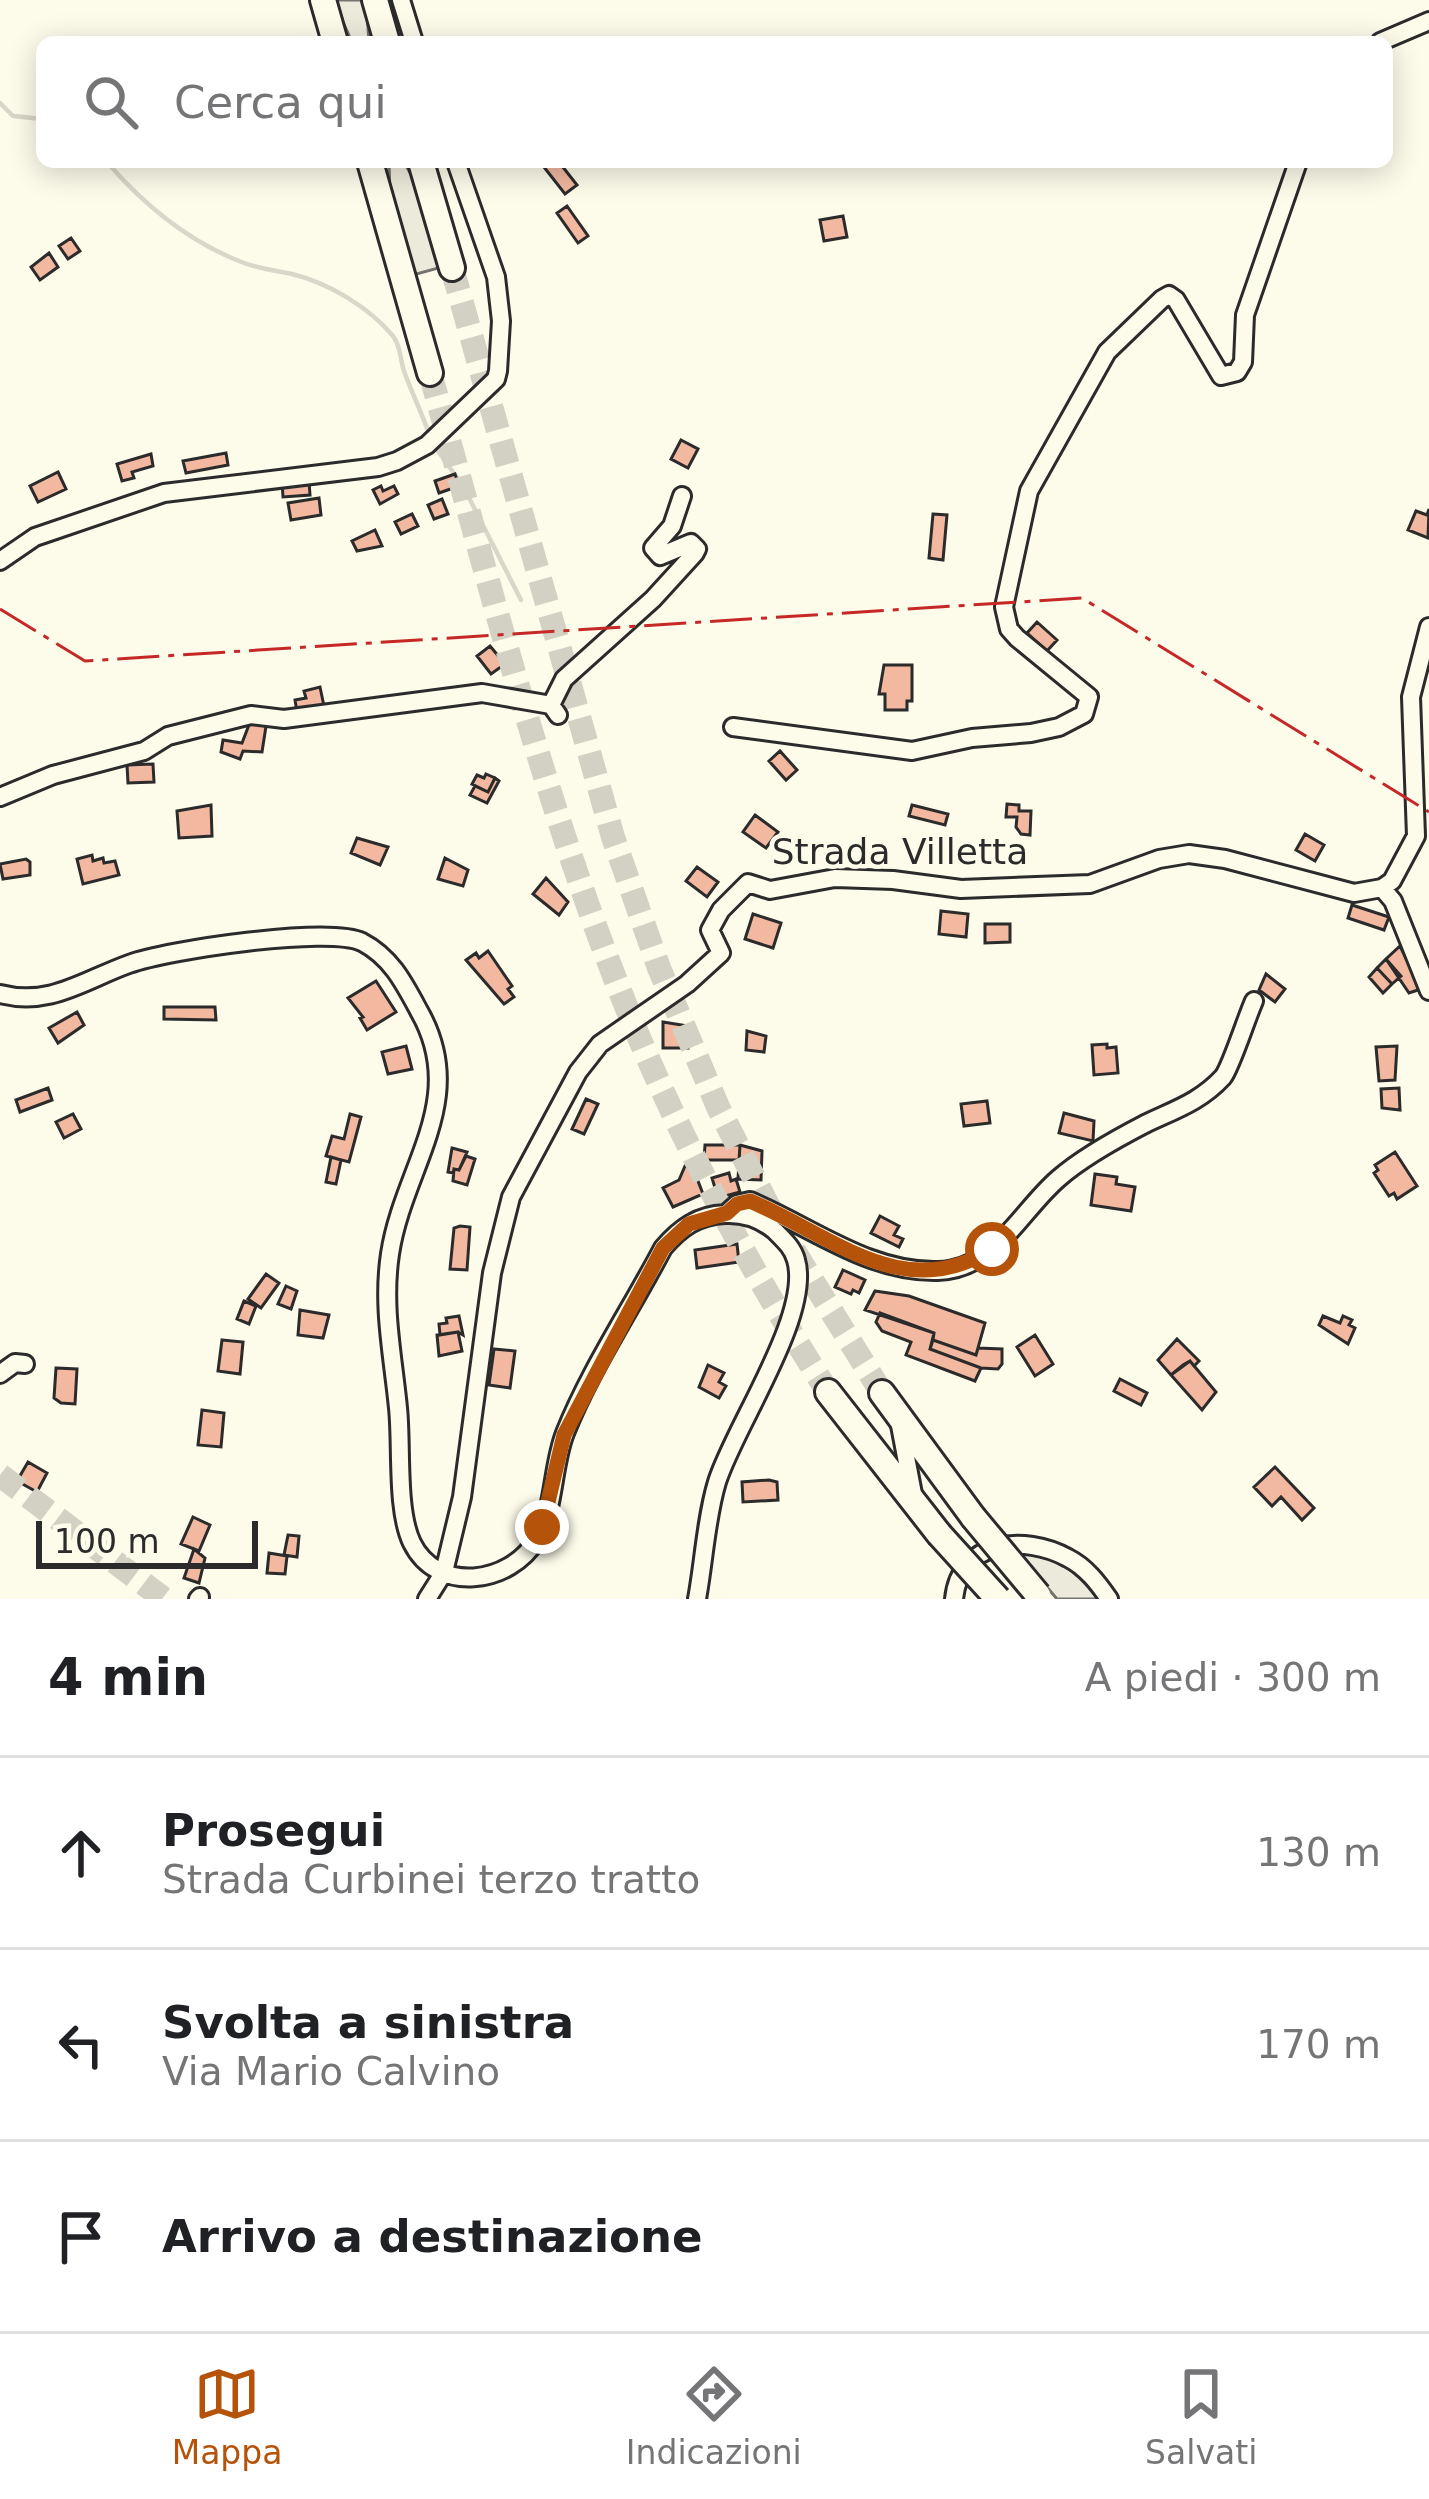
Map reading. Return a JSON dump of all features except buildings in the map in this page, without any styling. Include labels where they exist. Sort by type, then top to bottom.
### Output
[{"type":"highway","points":[[383,36],[385,4]]},
{"type":"highway","points":[[374,168],[430,373]]},
{"type":"highway","points":[[422,168],[452,268]]},
{"type":"highway","points":[[828,1393],[916,1507],[998,1599]]},
{"type":"highway","points":[[882,1393],[946,1482],[1040,1597]]},
{"type":"street","points":[[385,4],[409,36]]},
{"type":"street","points":[[1393,36],[1429,21]]},
{"type":"street","points":[[0,561],[35,537],[164,493],[378,467],[427,445],[496,379],[498,371],[502,320],[496,277],[458,168]]},
{"type":"street","points":[[734,727],[912,751],[972,738],[1031,733],[1079,718],[1089,698],[1017,638],[1009,629],[1004,607],[1029,491],[1107,352],[1162,298],[1168,295],[1176,300],[1221,376],[1237,372],[1244,362],[1245,315],[1296,168]]},
{"type":"street","points":[[0,797],[53,776],[144,752],[168,736],[251,715],[284,719],[482,693],[555,710],[563,679],[653,599],[695,553],[694,544],[686,542],[661,556],[653,548],[672,526],[682,496]]},
{"type":"street","points":[[1429,627],[1411,697],[1416,836],[1392,881],[1382,889],[1393,901],[1429,991]]},
{"type":"street","name":"Strada Villetta","points":[[427,1599],[444,1572],[463,1497],[492,1273],[511,1197],[578,1072],[618,1028],[687,984],[721,953],[710,930],[712,923],[748,883],[770,890],[835,878],[961,889],[1090,884],[1159,859],[1190,854],[1354,893],[1382,889]]},
{"type":"street","points":[[0,994],[31,999],[51,996],[127,964],[170,953],[328,935],[360,941],[399,974],[428,1027],[440,1085],[434,1118],[389,1255],[388,1344],[398,1405],[406,1532],[421,1561],[444,1572],[497,1575],[519,1560],[538,1538],[564,1435],[663,1248],[689,1224],[727,1213],[753,1217],[786,1241],[798,1264],[798,1280],[783,1334],[717,1482],[697,1599]]},
{"type":"street","points":[[727,1213],[750,1201],[884,1266],[945,1271],[964,1266],[992,1249],[1059,1178],[1151,1121],[1201,1099],[1231,1066],[1233,1047],[1254,1001]]},
{"type":"street","points":[[0,1374],[15,1363],[25,1364]]},
{"type":"street","points":[[898,1417],[916,1507]]},
{"type":"street","points":[[865,1443],[946,1482]]},
{"type":"street","points":[[954,1599],[958,1576],[970,1560],[982,1551],[1020,1544],[1069,1558],[1109,1599]]},
{"type":"shaded area","points":[[333,0],[366,0],[369,36],[349,36]]},
{"type":"shaded area","points":[[389,168],[407,168],[442,267],[413,275],[390,195]]},
{"type":"shaded area","points":[[1019,1554],[1064,1566],[1098,1599],[1057,1599]]},
{"type":"waterway","points":[[0,103],[13,116],[36,118]]},
{"type":"waterway","points":[[113,168],[151,207],[201,243],[246,264],[320,284],[373,316],[396,340],[428,431]]},
{"type":"waterway","points":[[435,447],[463,486],[521,600]]},
{"type":"tunnel","points":[[452,268],[613,837],[659,968],[718,1107],[778,1225],[882,1393]]},
{"type":"tunnel","points":[[430,373],[539,756],[616,981],[712,1192],[828,1392]]},
{"type":"tunnel","points":[[0,1475],[164,1599]]},
{"type":"power","points":[[0,609],[85,661],[1082,598],[1429,812]]},
{"type":"route","points":[[542,1527],[564,1435],[663,1248],[689,1224],[750,1201],[884,1266],[914,1271],[964,1266],[992,1249]]}]
